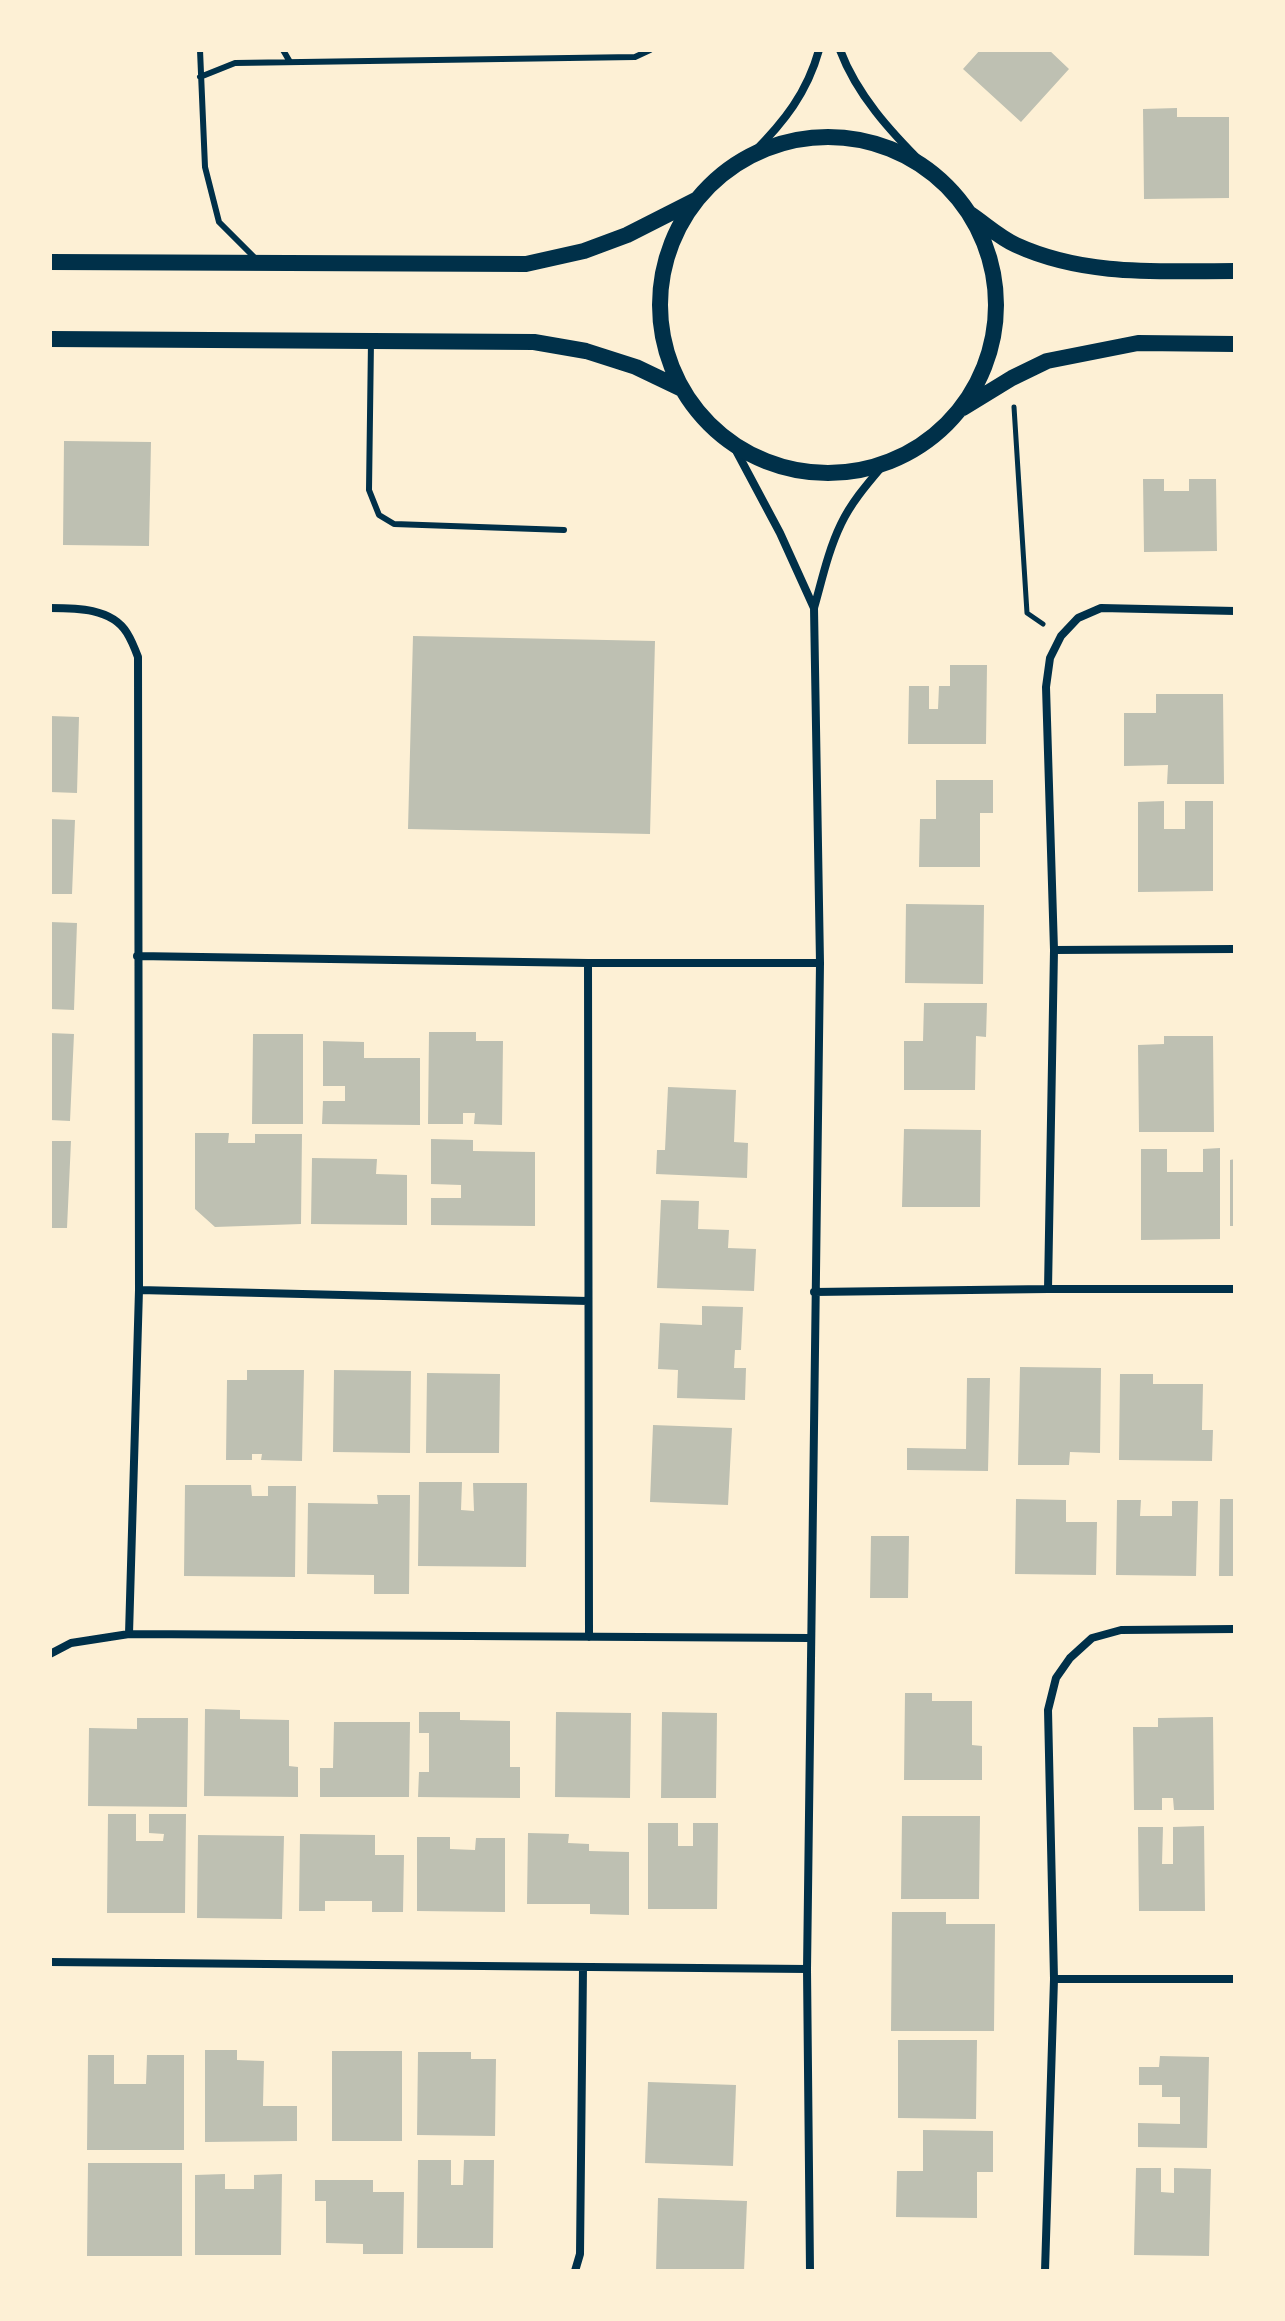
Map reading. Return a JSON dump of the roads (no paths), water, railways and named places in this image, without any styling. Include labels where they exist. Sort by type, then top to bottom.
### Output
[{"type":"main road","points":[[50,262],[526,264],[584,251],[627,235],[697,199],[733,166],[753,153],[810,137],[840,136],[870,141],[924,165],[956,195],[969,213],[987,251],[995,292],[993,335],[980,375],[958,411],[925,442],[885,463],[860,470],[806,472],[755,457],[732,443],[704,419],[682,389],[668,358],[661,325],[661,292],[666,259],[679,228],[697,199]]},
{"type":"main road","points":[[969,213],[1013,244],[1074,265],[1119,271],[1235,271]]},
{"type":"main road","points":[[50,339],[534,342],[586,351],[623,363],[682,389]]},
{"type":"main road","points":[[958,411],[1047,361],[1138,343],[1235,344]]},
{"type":"street","points":[[753,153],[781,124],[803,91],[819,50]]},
{"type":"street","points":[[840,50],[864,97],[892,133],[924,165]]},
{"type":"street","points":[[732,443],[780,533],[814,608]]},
{"type":"street","points":[[810,2271],[807,1969],[820,963],[814,608],[841,523],[885,463]]},
{"type":"street","points":[[50,608],[76,608],[104,614],[126,630],[138,657],[139,1290],[129,1634]]},
{"type":"street","points":[[1048,1289],[1054,950],[1046,687],[1050,658],[1061,636],[1078,618],[1101,608],[1235,611]]},
{"type":"street","points":[[1054,950],[1235,949]]},
{"type":"street","points":[[137,956],[820,963]]},
{"type":"street","points":[[588,963],[589,1637]]},
{"type":"street","points":[[814,1292],[1235,1289]]},
{"type":"street","points":[[139,1290],[588,1301]]},
{"type":"street","points":[[1045,2271],[1054,1979],[1048,1710],[1056,1678],[1070,1658],[1092,1638],[1121,1630],[1235,1629]]},
{"type":"street","points":[[50,1654],[71,1643],[129,1634],[810,1638]]},
{"type":"street","points":[[50,1962],[807,1969]]},
{"type":"street","points":[[575,2271],[580,2254],[583,1968]]},
{"type":"street","points":[[1054,1979],[1235,1979]]},
{"type":"lane","points":[[200,50],[205,167],[219,222],[258,262]]},
{"type":"lane","points":[[283,50],[290,62]]},
{"type":"lane","points":[[200,77],[235,63],[635,57],[650,50]]},
{"type":"lane","points":[[371,341],[369,490],[379,515],[394,524],[564,530]]}]
